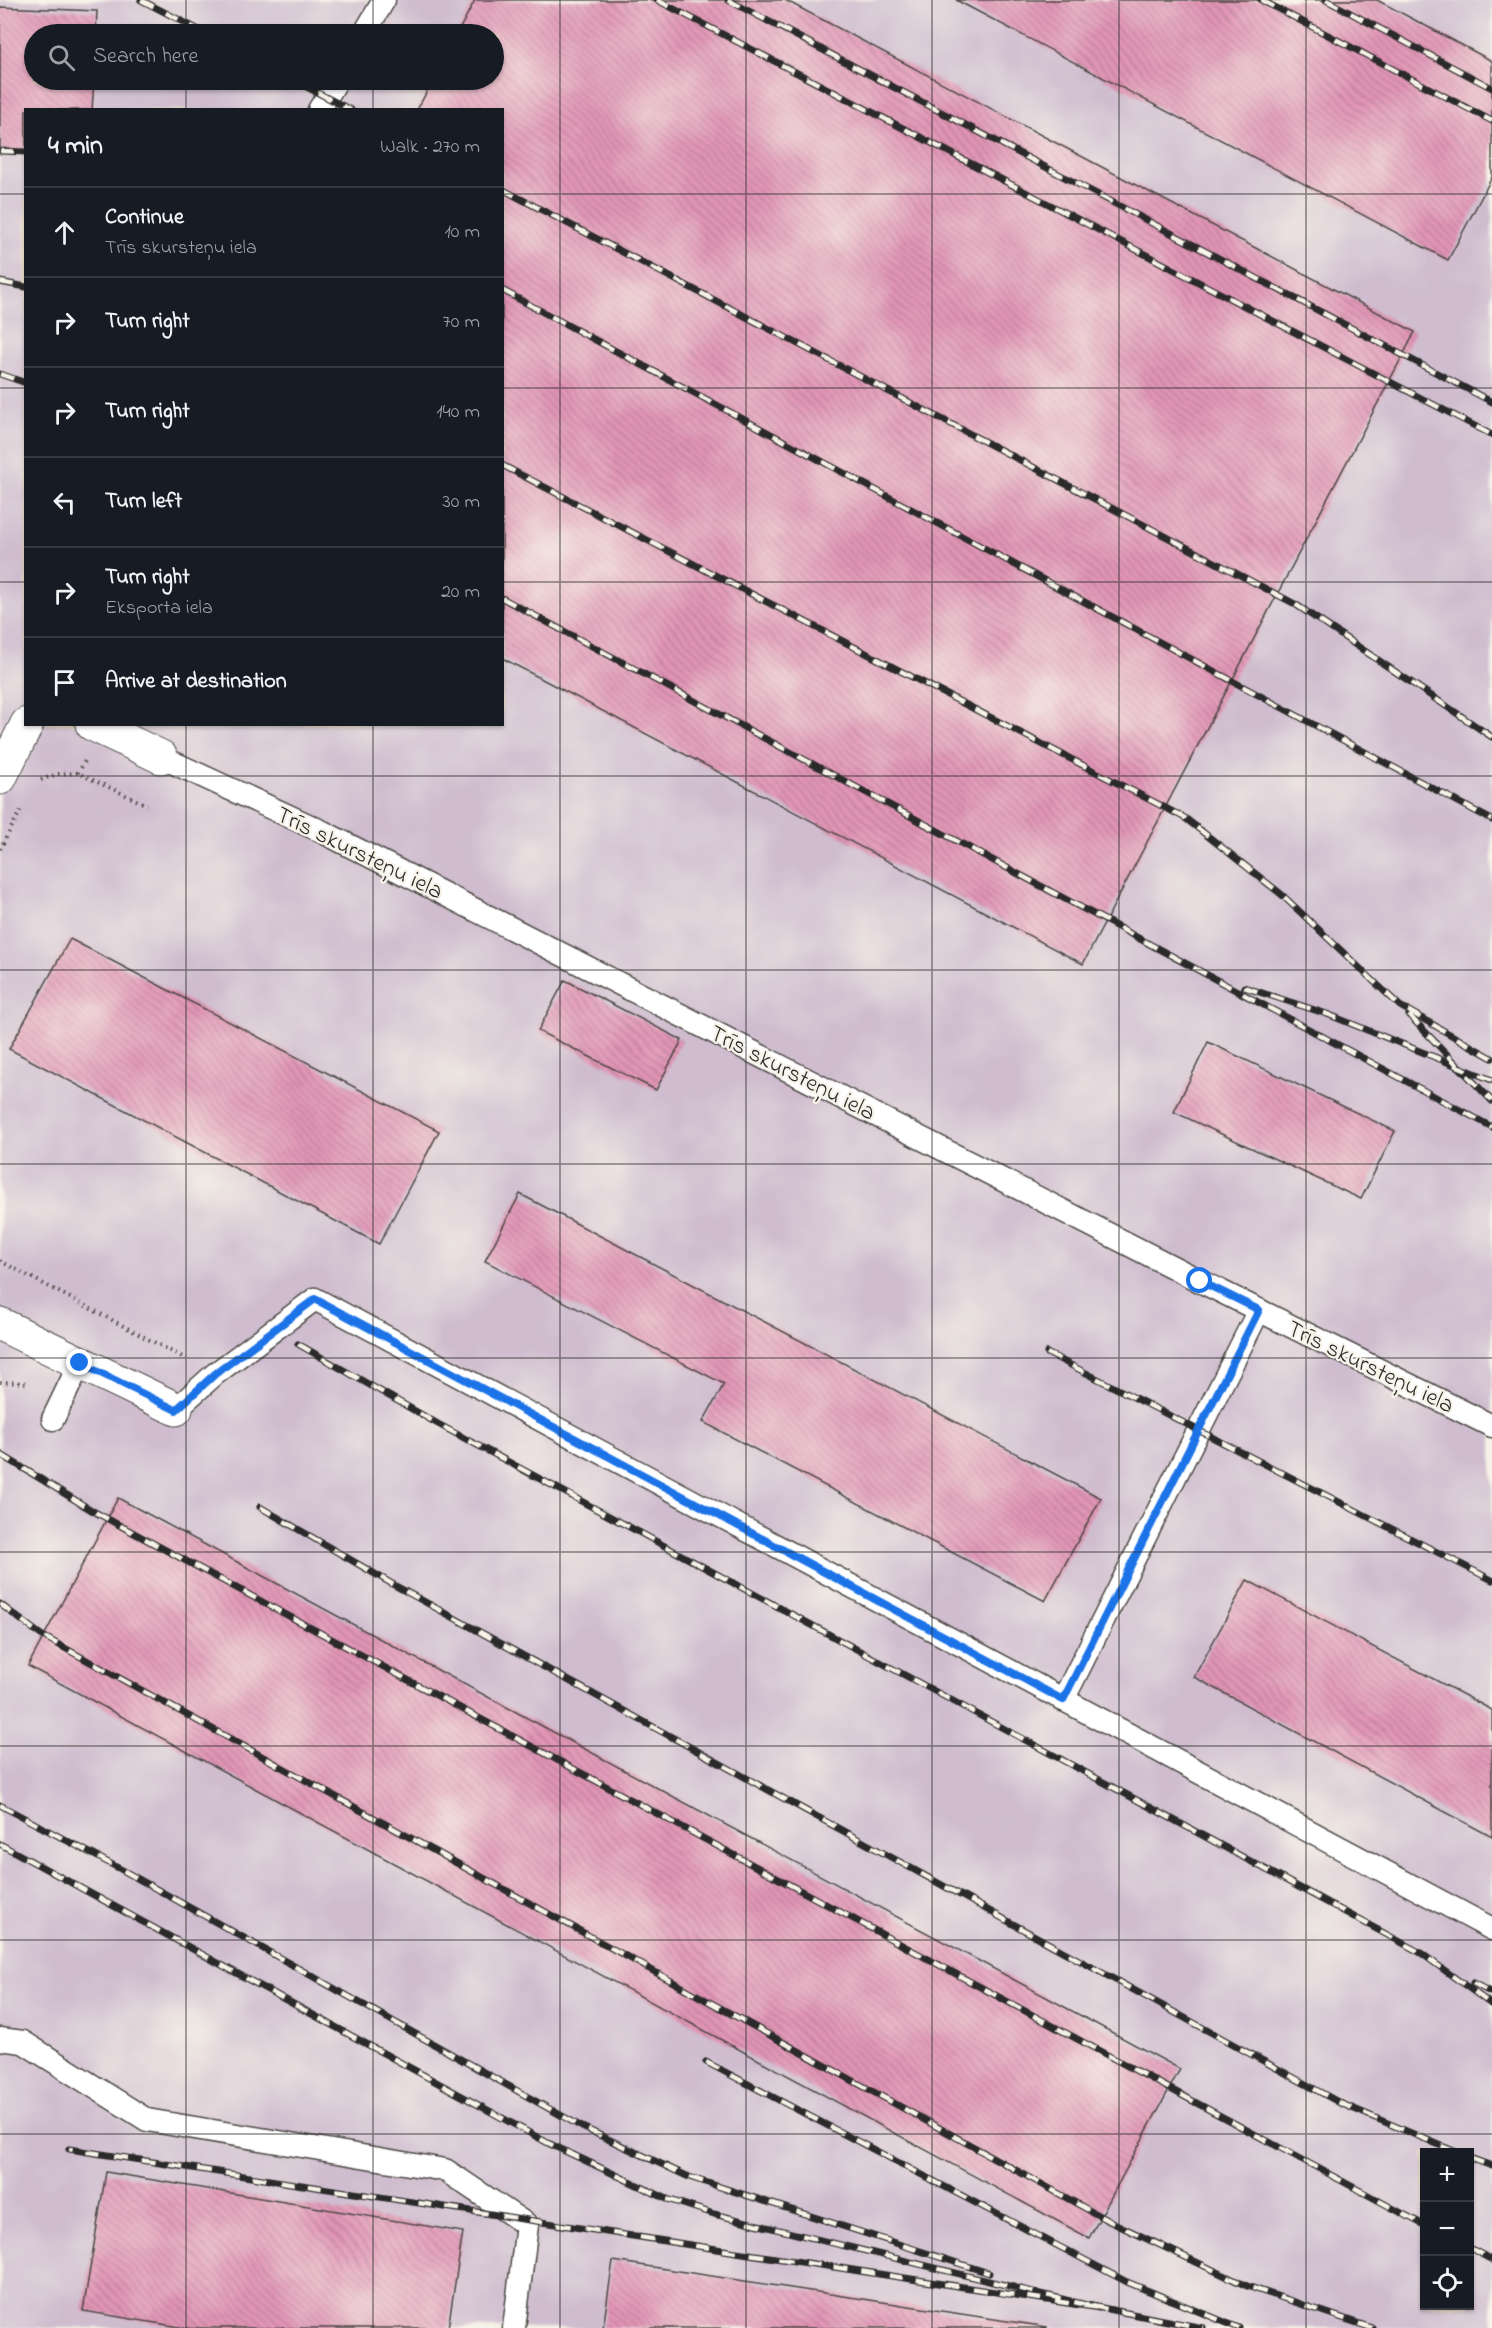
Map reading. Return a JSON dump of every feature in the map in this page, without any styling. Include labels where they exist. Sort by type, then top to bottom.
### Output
[{"type":"street","points":[[0,778],[26,726]]},
{"type":"street","name":"Trīs skursteņu iela","points":[[96,726],[161,757]]},
{"type":"street","points":[[0,1324],[176,1410]]},
{"type":"lane","points":[[370,24],[384,0]]},
{"type":"lane","points":[[320,108],[331,90]]},
{"type":"lane","name":"Trīs skursteņu iela","points":[[161,757],[323,832],[1259,1310],[1492,1426]]},
{"type":"lane","points":[[176,1410],[215,1374],[315,1299],[1492,1929]]},
{"type":"lane","points":[[1063,1700],[1259,1310]]},
{"type":"lane","points":[[53,1419],[80,1363]]},
{"type":"lane","points":[[0,2039],[23,2042],[147,2121],[446,2170],[527,2225],[514,2328]]},
{"type":"path","points":[[36,782],[57,774],[78,773],[147,805]]},
{"type":"path","points":[[0,849],[26,801]]},
{"type":"path","points":[[0,1261],[215,1374]]},
{"type":"shaded area","points":[[0,0],[1492,0],[1492,2328],[0,2328]]},
{"type":"building","points":[[475,0],[785,0],[1415,332],[1083,964],[504,659],[504,108],[418,108],[428,90],[504,90],[504,24],[462,24]]},
{"type":"building","points":[[956,0],[1377,0],[1492,61],[1492,177],[1448,260]]},
{"type":"building","points":[[0,7],[97,11],[96,24],[24,24],[24,90],[93,90],[92,108],[24,108],[24,152],[0,151]]},
{"type":"building","points":[[70,939],[439,1131],[379,1244],[9,1049]]},
{"type":"building","points":[[565,980],[682,1040],[656,1090],[538,1031]]},
{"type":"building","points":[[1208,1042],[1395,1131],[1361,1199],[1174,1112]]},
{"type":"building","points":[[520,1194],[1101,1498],[1045,1601],[703,1422],[724,1384],[485,1261]]},
{"type":"building","points":[[118,1498],[1180,2069],[1089,2238],[28,1666]]},
{"type":"building","points":[[1247,1580],[1492,1710],[1492,1837],[1194,1677]]},
{"type":"building","points":[[106,2172],[463,2232],[448,2328],[186,2328],[83,2311]]},
{"type":"building","points":[[613,2261],[1047,2327],[1047,2328],[603,2328]]},
{"type":"railway","points":[[141,0],[188,24]]},
{"type":"railway","points":[[657,0],[1492,435]]},
{"type":"railway","points":[[728,0],[1492,402]]},
{"type":"railway","points":[[1261,0],[1492,121]]},
{"type":"railway","points":[[1326,0],[1492,88]]},
{"type":"railway","points":[[312,90],[347,108]]},
{"type":"railway","points":[[0,151],[24,152]]},
{"type":"railway","points":[[504,190],[1295,604],[1492,737]]},
{"type":"railway","points":[[0,282],[24,287]]},
{"type":"railway","points":[[504,291],[1492,820]]},
{"type":"railway","points":[[0,374],[24,382]]},
{"type":"railway","points":[[504,466],[1185,818],[1281,894],[1400,1006],[1492,1058]]},
{"type":"railway","points":[[504,599],[1492,1127]]},
{"type":"railway","points":[[1244,987],[1327,1014],[1492,1080]]},
{"type":"railway","points":[[1409,1015],[1492,1101]]},
{"type":"railway","points":[[298,1344],[438,1424],[1421,1953],[1492,2005]]},
{"type":"railway","points":[[1047,1353],[1492,1580]]},
{"type":"railway","points":[[0,1454],[93,1511],[1420,2223]]},
{"type":"railway","points":[[260,1507],[394,1585],[1340,2103],[1447,2148]]},
{"type":"railway","points":[[0,1604],[41,1635],[1105,2219],[1247,2286],[1372,2328]]},
{"type":"railway","points":[[0,1805],[126,1872],[582,2127],[689,2177],[989,2273]]},
{"type":"railway","points":[[0,1844],[548,2143],[667,2199],[714,2214],[1099,2308],[69,2149]]},
{"type":"railway","points":[[1473,1983],[1492,1993]]},
{"type":"railway","points":[[706,2062],[1127,2282],[1239,2328]]},
{"type":"railway","points":[[1474,2159],[1492,2166]]},
{"type":"railway","points":[[1474,2250],[1492,2260]]},
{"type":"railway","points":[[1092,2306],[1203,2328]]},
{"type":"route","points":[[80,1363],[176,1410],[215,1374],[315,1299],[1063,1700],[1259,1310],[1200,1281]]}]
